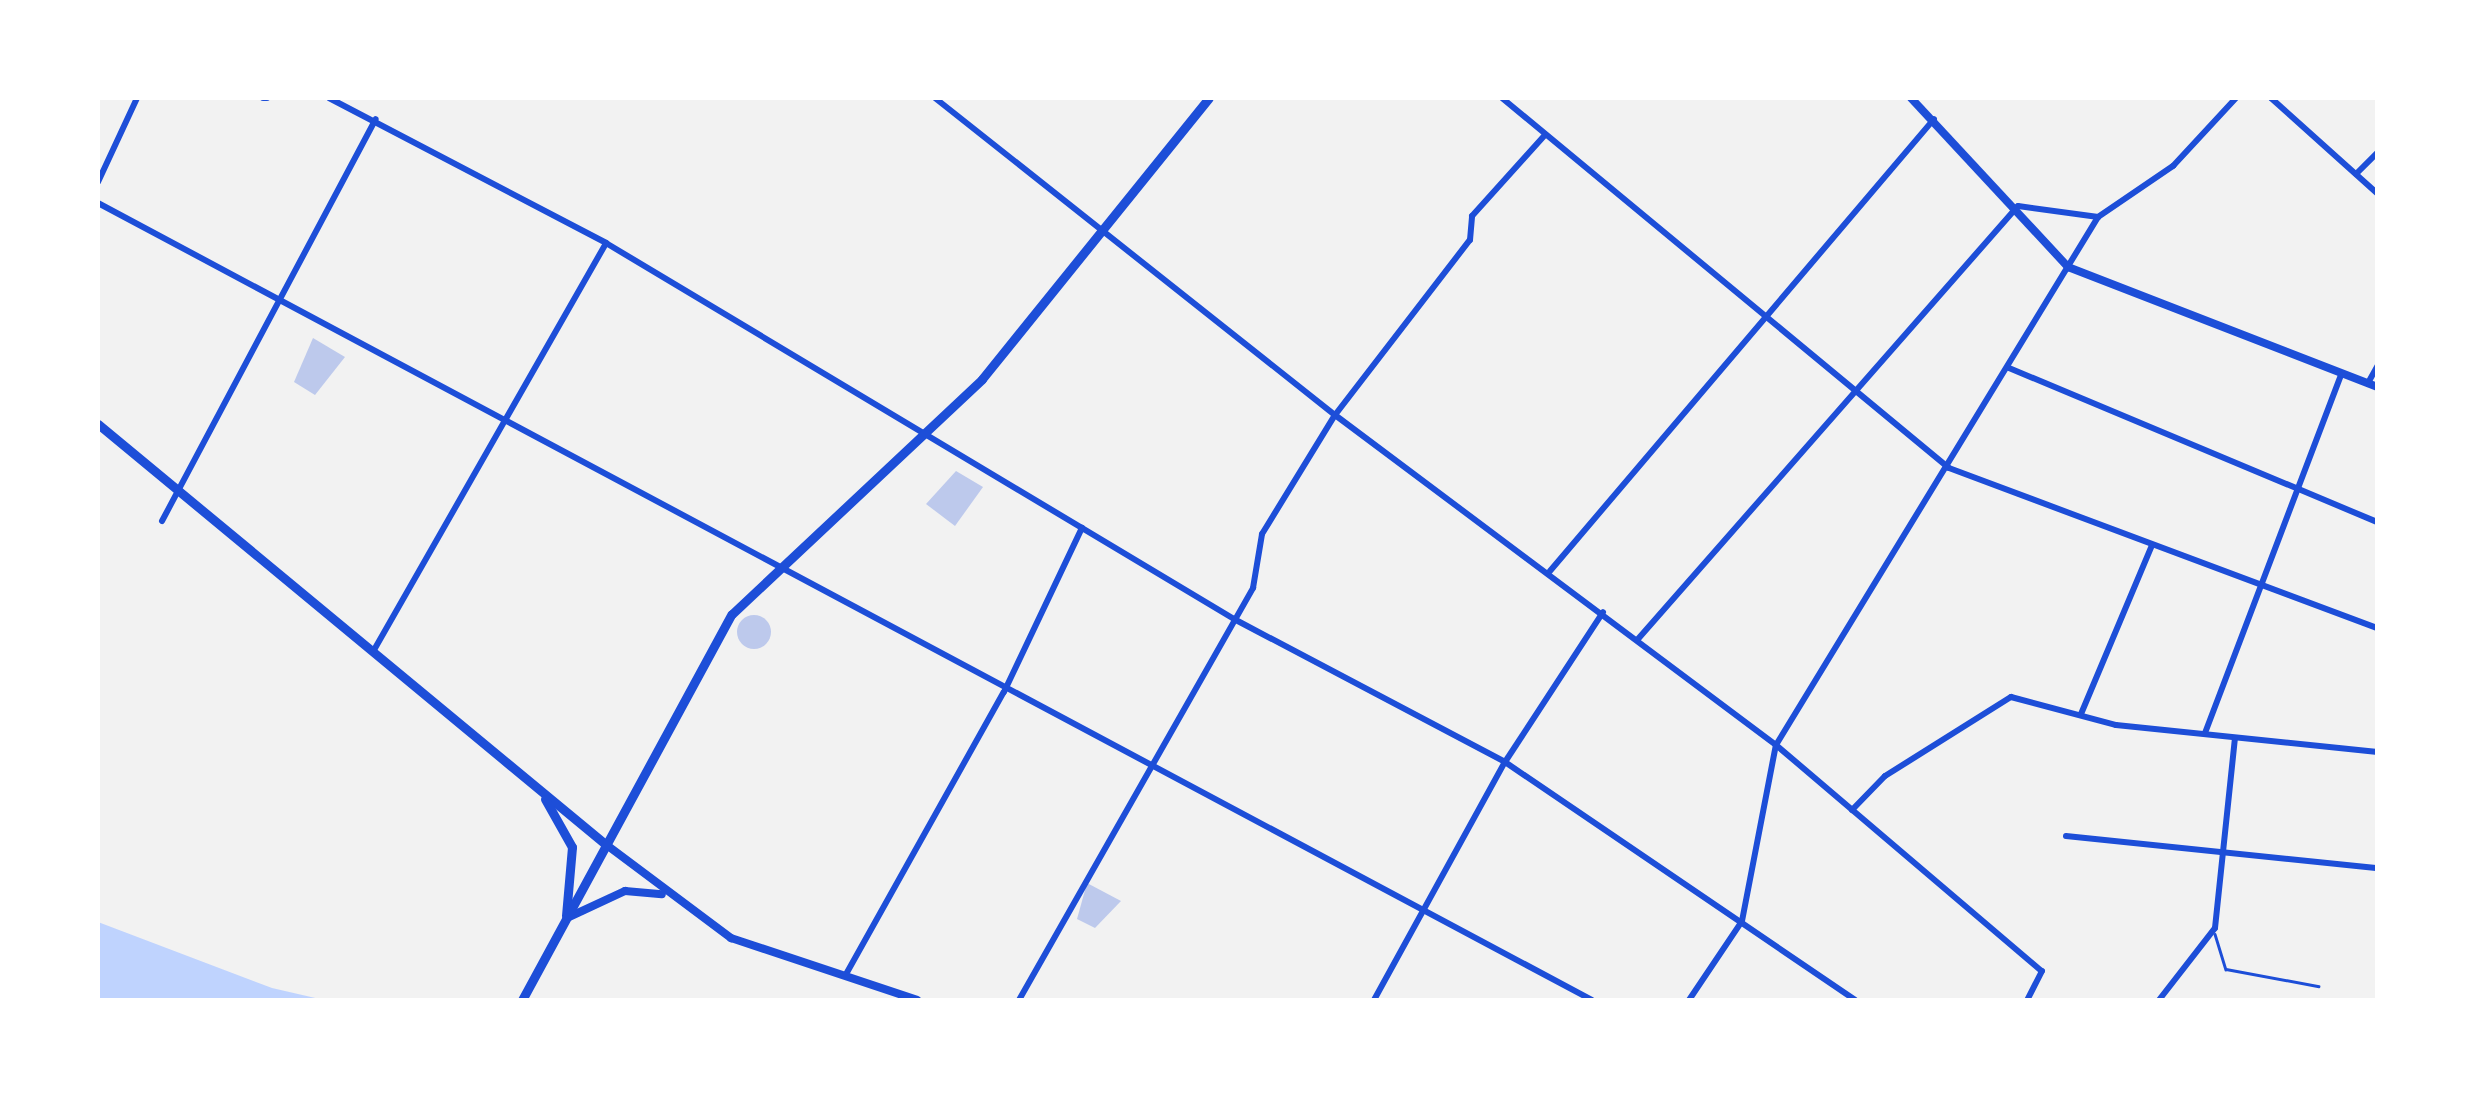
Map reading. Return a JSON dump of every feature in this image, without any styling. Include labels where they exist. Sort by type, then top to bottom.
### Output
[{"type":"main road","points":[[522,1000],[604,842],[732,614],[777,565],[982,379],[1096,229],[1209,98]]},
{"type":"main road","points":[[98,424],[604,842]]},
{"type":"main road","points":[[538,788],[572,847],[565,919]]},
{"type":"street","points":[[98,182],[137,98]]},
{"type":"street","points":[[329,98],[376,119],[606,243],[920,436],[934,432],[1234,620],[1505,762],[1855,1000]]},
{"type":"street","points":[[935,98],[1335,415],[1550,571],[1776,744],[2042,971],[2027,1000]]},
{"type":"street","points":[[1502,98],[1764,310],[1949,468],[2378,628]]},
{"type":"street","points":[[1911,98],[2018,206],[2068,267],[2373,385],[2378,365]]},
{"type":"street","points":[[1689,1000],[1742,921],[1776,744],[1949,468],[2098,217],[2173,166],[2236,98]]},
{"type":"street","points":[[2271,98],[2378,194]]},
{"type":"street","points":[[1550,571],[1764,310],[1934,118]]},
{"type":"street","points":[[162,520],[284,304],[376,119]]},
{"type":"street","points":[[1020,1000],[1145,764],[1253,588],[1262,534],[1335,415],[1470,240],[1472,216],[1544,135]]},
{"type":"street","points":[[2356,174],[2378,152]]},
{"type":"street","points":[[98,203],[500,424],[777,565],[1004,692],[1592,1000]]},
{"type":"street","points":[[2018,206],[2098,217]]},
{"type":"street","points":[[1638,639],[1855,387],[2018,206]]},
{"type":"street","points":[[374,650],[606,243]]},
{"type":"street","points":[[2009,368],[2300,484],[2378,522]]},
{"type":"street","points":[[2205,733],[2342,373]]},
{"type":"street","points":[[844,977],[1004,692],[1082,528]]},
{"type":"street","points":[[2081,714],[2152,545]]},
{"type":"street","points":[[1374,1000],[1505,762],[1603,612]]},
{"type":"street","points":[[1852,810],[1885,776],[1996,702],[2048,701],[2081,714],[2235,737],[2378,752]]},
{"type":"street","points":[[2159,1000],[2215,928],[2235,737]]},
{"type":"street","points":[[2066,836],[2224,856],[2378,868]]},
{"type":"street","points":[[604,842],[666,896],[731,938],[917,1000]]},
{"type":"street","points":[[565,919],[625,890],[666,896]]},
{"type":"lane","points":[[2215,928],[2226,968],[2318,986]]},
{"type":"water","points":[[98,922],[272,988],[324,1000],[98,1000]]},
{"type":"building","points":[[313,338],[345,357],[315,395],[294,382]]},
{"type":"building","points":[[956,471],[983,487],[955,526],[926,504]]},
{"type":"building","points":[[754,615],[766,620],[771,632],[766,644],[754,649],[742,644],[737,632],[742,620]]},
{"type":"building","points":[[1087,883],[1121,901],[1095,928],[1077,919]]}]
